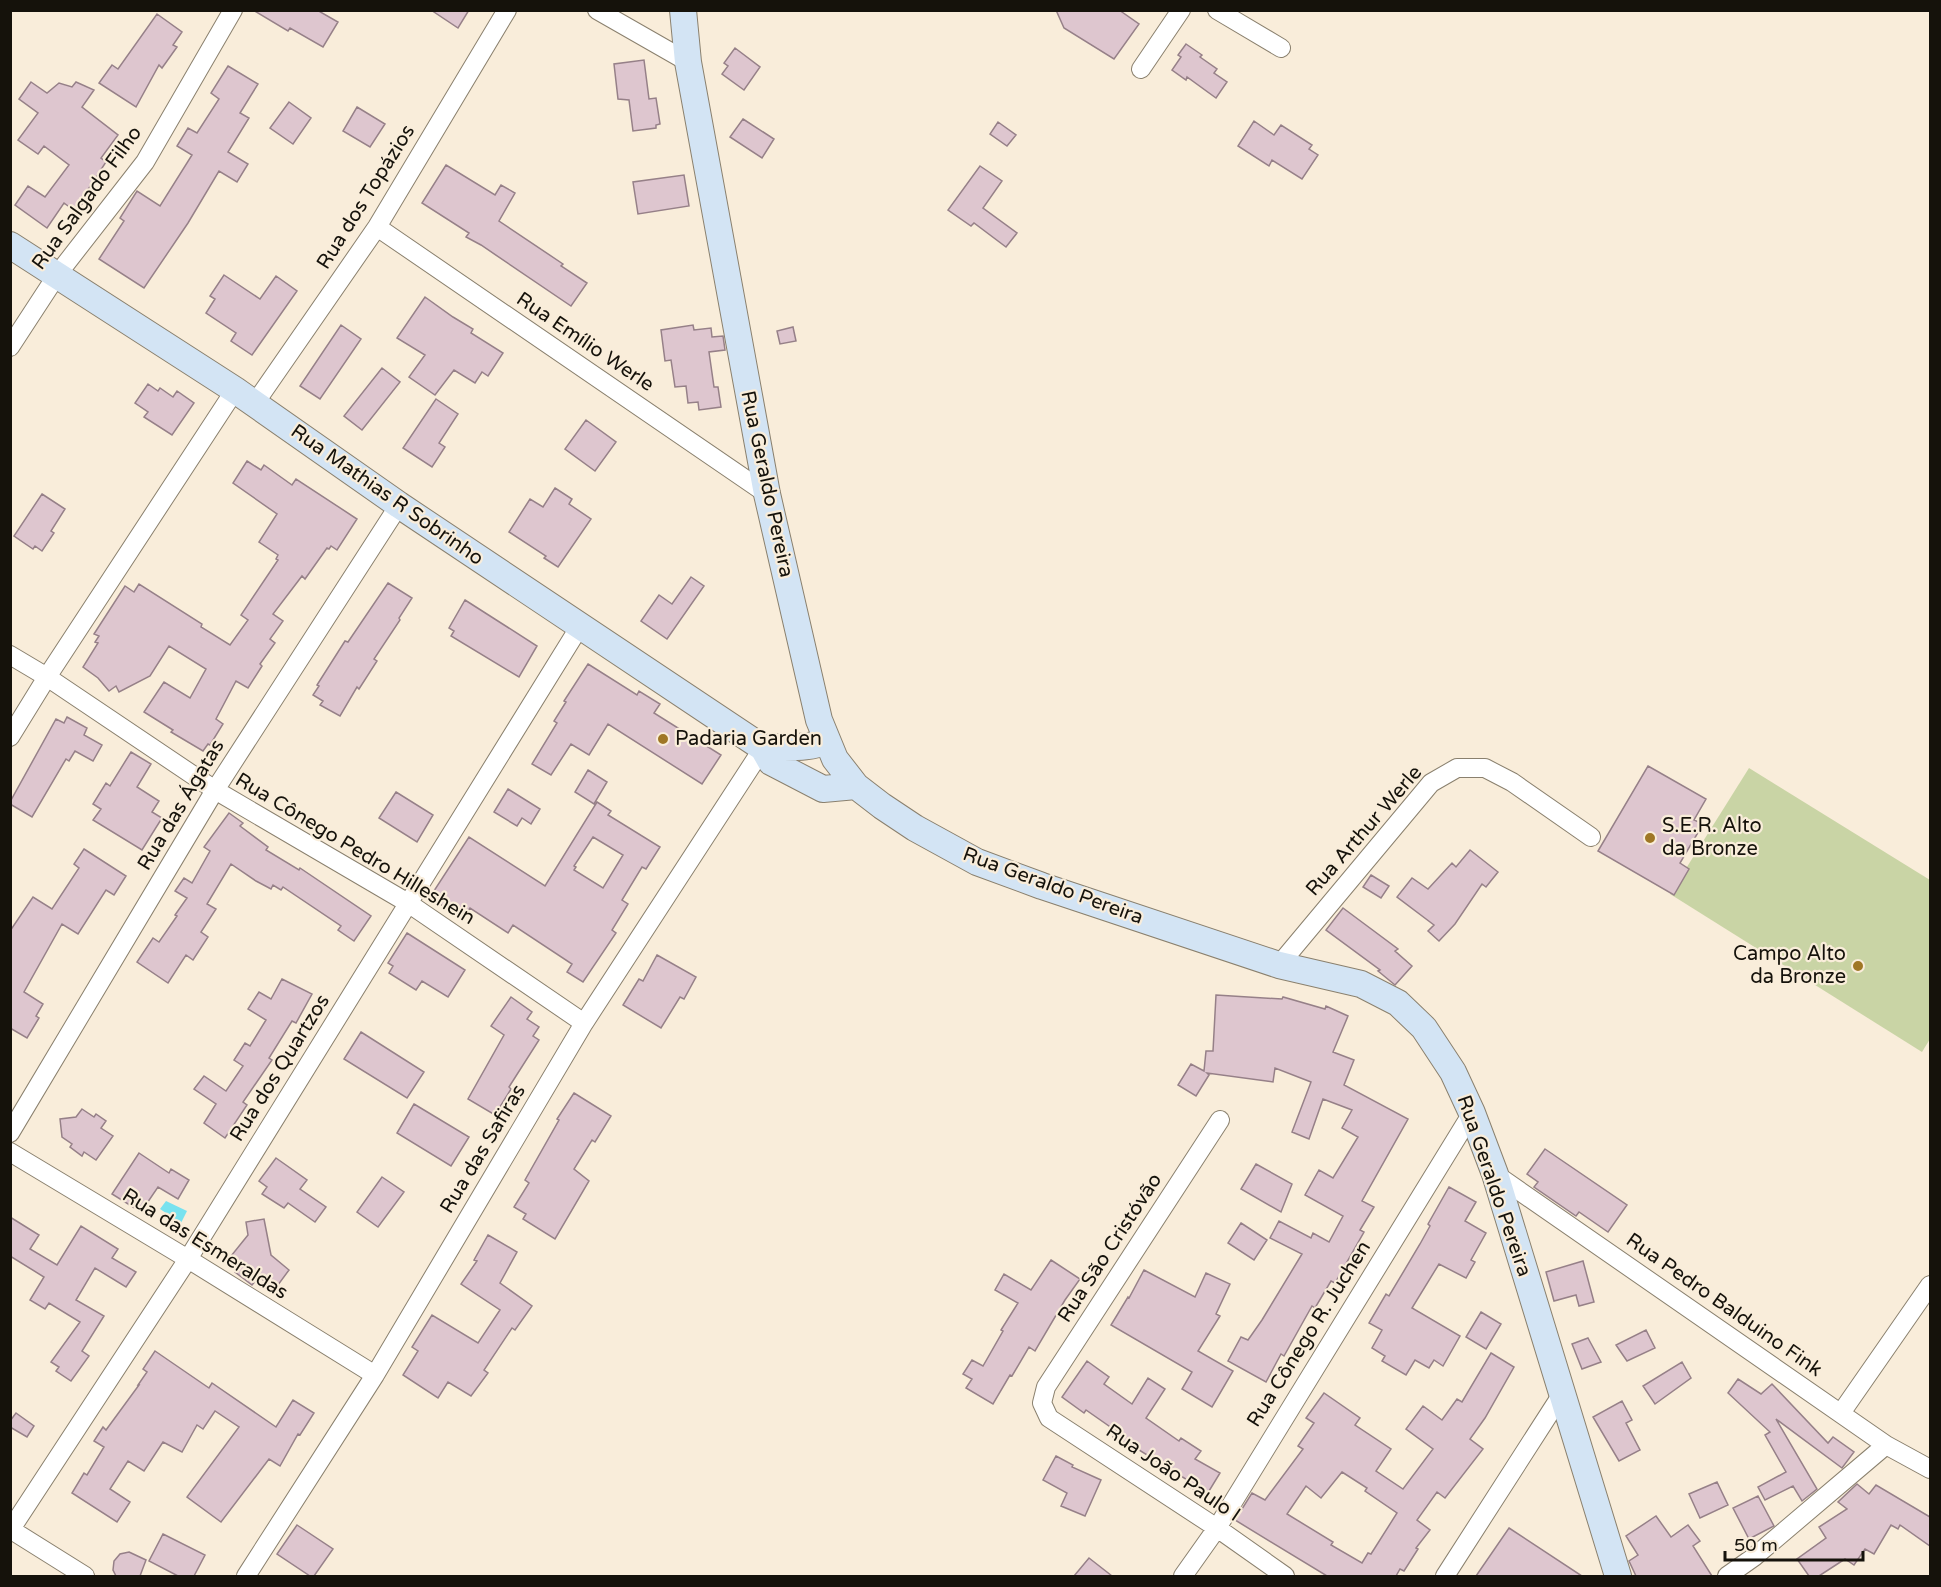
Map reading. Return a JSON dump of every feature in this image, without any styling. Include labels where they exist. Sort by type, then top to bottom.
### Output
[{"type":"main road","name":"Rua Geraldo Pereira","points":[[683,10],[688,62],[766,494],[819,720],[835,759],[856,786],[882,806],[915,828],[977,862],[1279,965],[1360,984],[1398,1003],[1424,1028],[1453,1072],[1472,1113],[1494,1174],[1618,1576]]},
{"type":"main road","name":"Rua Mathias R Sobrinho","points":[[10,245],[245,396],[399,506],[763,748],[771,762],[823,789],[856,786]]},
{"type":"main road","points":[[763,748],[806,747],[828,741]]},
{"type":"street","name":"Rua Salgado Filho","points":[[10,347],[57,275],[145,162],[233,10]]},
{"type":"street","name":"Rua dos Topázios","points":[[10,737],[47,677],[245,396],[377,227],[507,10]]},
{"type":"street","points":[[597,10],[688,62]]},
{"type":"street","points":[[1141,69],[1181,10]]},
{"type":"street","points":[[1217,10],[1281,48]]},
{"type":"street","name":"Rua Emílio Werle","points":[[377,227],[766,494]]},
{"type":"street","name":"Rua das Ágatas","points":[[10,1133],[215,790],[399,506]]},
{"type":"street","name":"Rua dos Quartzos","points":[[11,1529],[188,1259],[580,626]]},
{"type":"street","name":"Rua Cônego Pedro Hilleshein","points":[[10,655],[47,677],[215,790],[408,903],[584,1023]]},
{"type":"street","name":"Rua das Safiras","points":[[246,1576],[375,1375],[584,1023],[763,748]]},
{"type":"street","name":"Rua Arthur Werle","points":[[1279,965],[1431,783],[1456,768],[1485,768],[1512,782],[1591,837]]},
{"type":"street","name":"Rua Cônego R. Juchen","points":[[1183,1576],[1217,1528],[1472,1113]]},
{"type":"street","name":"Rua São Cristóvão","points":[[1042,1403],[1046,1387],[1220,1120]]},
{"type":"street","name":"Rua das Esmeraldas","points":[[10,1152],[375,1375]]},
{"type":"street","name":"Rua Pedro Balduino Fink","points":[[1494,1174],[1886,1444],[1930,1469]]},
{"type":"street","points":[[1841,1413],[1930,1285]]},
{"type":"street","points":[[1445,1576],[1562,1394]]},
{"type":"street","name":"Rua João Paulo I","points":[[1042,1403],[1049,1418],[1217,1528],[1285,1576]]},
{"type":"street","points":[[1727,1576],[1755,1557],[1886,1444]]},
{"type":"street","points":[[11,1529],[85,1576]]},
{"type":"green space","name":"Campo Alto da Bronze","points":[[1749,768],[1930,880],[1930,1039],[1922,1052],[1670,894]]},
{"type":"water","points":[[166,1201],[187,1211],[181,1223],[160,1209]]},
{"type":"building","points":[[253,10],[317,10],[338,22],[323,47],[290,28],[288,31]]},
{"type":"building","points":[[431,10],[469,10],[458,28]]},
{"type":"building","points":[[1056,10],[1119,10],[1139,24],[1114,59],[1064,28]]},
{"type":"building","points":[[157,14],[182,32],[173,45],[177,47],[162,68],[159,65],[136,107],[99,83],[112,65],[118,69]]},
{"type":"building","points":[[1186,44],[1202,55],[1200,57],[1217,69],[1214,73],[1227,82],[1216,98],[1187,77],[1186,80],[1172,70],[1181,57],[1178,55]]},
{"type":"building","points":[[735,48],[760,67],[744,90],[722,74],[728,66],[724,63]]},
{"type":"building","points":[[644,60],[649,99],[656,98],[660,124],[656,125],[656,128],[633,131],[629,100],[618,99],[614,64]]},
{"type":"building","points":[[228,66],[258,84],[240,113],[249,118],[228,152],[248,164],[237,182],[219,171],[188,223],[144,288],[99,259],[124,221],[120,218],[137,191],[160,206],[192,155],[177,146],[188,128],[197,133],[219,99],[211,93]]},
{"type":"building","points":[[31,82],[47,93],[59,83],[72,87],[76,82],[94,90],[82,107],[118,135],[101,158],[106,162],[87,191],[90,193],[76,212],[64,203],[47,228],[15,205],[28,186],[45,197],[69,165],[44,146],[38,154],[18,140],[38,113],[19,99]]},
{"type":"building","points":[[289,102],[311,118],[293,144],[270,128]]},
{"type":"building","points":[[357,107],[385,124],[370,147],[343,131]]},
{"type":"building","points":[[743,119],[774,139],[762,158],[730,137]]},
{"type":"building","points":[[1254,121],[1274,135],[1281,125],[1312,145],[1309,149],[1318,155],[1302,179],[1272,160],[1269,166],[1238,146]]},
{"type":"building","points":[[998,122],[1016,135],[1007,146],[990,134]]},
{"type":"building","points":[[446,165],[495,195],[501,185],[515,193],[499,221],[587,283],[571,306],[466,237],[469,233],[422,203]]},
{"type":"building","points":[[980,166],[1002,181],[983,208],[1017,233],[1006,247],[974,223],[971,226],[948,210]]},
{"type":"building","points":[[684,175],[689,206],[638,214],[633,182]]},
{"type":"building","points":[[224,275],[260,299],[276,276],[297,291],[252,355],[231,341],[236,333],[206,313],[215,299],[210,296]]},
{"type":"building","points":[[425,297],[473,329],[471,333],[503,353],[488,376],[482,372],[475,383],[454,370],[435,395],[409,377],[425,355],[397,338]]},
{"type":"building","points":[[341,325],[361,339],[320,399],[300,386]]},
{"type":"building","points":[[693,325],[694,330],[711,328],[712,337],[723,336],[725,350],[709,352],[714,387],[718,387],[721,407],[699,410],[698,402],[688,403],[686,386],[675,387],[671,360],[665,361],[661,330]]},
{"type":"building","points":[[793,327],[796,341],[780,344],[777,331]]},
{"type":"building","points":[[382,368],[400,382],[362,430],[344,416]]},
{"type":"building","points":[[148,384],[158,391],[160,388],[173,397],[177,391],[194,403],[172,435],[144,417],[148,412],[135,403]]},
{"type":"building","points":[[436,399],[458,414],[439,443],[445,447],[432,467],[403,448]]},
{"type":"building","points":[[586,420],[616,442],[595,471],[565,449]]},
{"type":"building","points":[[247,461],[261,470],[264,465],[292,485],[296,479],[357,519],[337,550],[331,546],[327,548],[305,579],[302,576],[273,614],[283,621],[270,639],[275,643],[260,664],[262,666],[248,688],[236,681],[216,719],[223,724],[210,745],[208,744],[203,751],[144,712],[164,682],[190,698],[206,669],[169,646],[150,676],[119,692],[116,686],[109,691],[98,678],[83,667],[98,643],[95,642],[99,636],[94,634],[125,586],[134,592],[139,584],[202,624],[201,627],[230,645],[248,620],[241,615],[278,560],[276,559],[278,555],[259,542],[277,514],[233,483]]},
{"type":"building","points":[[555,488],[572,499],[569,504],[591,519],[558,567],[544,558],[546,556],[509,532],[530,499],[543,507]]},
{"type":"building","points":[[42,494],[65,509],[51,531],[54,533],[42,551],[35,546],[33,549],[14,536]]},
{"type":"building","points":[[691,577],[704,586],[667,639],[641,621],[659,595],[672,604]]},
{"type":"building","points":[[388,583],[412,598],[374,659],[377,661],[359,689],[357,687],[340,716],[320,705],[323,701],[313,695],[345,641],[348,642]]},
{"type":"building","points":[[465,600],[537,646],[519,677],[451,636],[454,631],[449,628]]},
{"type":"building","name":"Padaria Garden","points":[[588,664],[637,695],[639,691],[660,704],[654,713],[721,755],[702,784],[608,724],[589,755],[571,744],[551,775],[532,764],[557,723],[554,721],[566,702],[564,701]]},
{"type":"building","points":[[67,717],[87,728],[84,735],[102,745],[93,761],[75,751],[69,761],[66,759],[32,817],[10,802],[56,719],[64,723]]},
{"type":"building","points":[[131,752],[151,764],[137,787],[159,801],[152,812],[162,818],[142,850],[93,820],[101,809],[93,804],[106,783],[110,786]]},
{"type":"building","name":"S.E.R. Alto da Bronze","points":[[1648,766],[1706,799],[1694,820],[1703,824],[1680,863],[1689,869],[1674,895],[1598,851]]},
{"type":"building","points":[[588,770],[607,782],[594,804],[575,792]]},
{"type":"building","points":[[508,789],[540,809],[531,824],[522,818],[517,826],[494,812]]},
{"type":"building","points":[[396,792],[433,815],[417,842],[379,818]]},
{"type":"building","points":[[597,802],[611,811],[608,815],[660,847],[646,869],[642,867],[622,900],[628,904],[612,930],[616,933],[583,982],[567,972],[572,964],[513,925],[508,933],[470,908],[462,919],[430,897],[469,837],[545,886]],"holes":[[[593,837],[623,855],[603,888],[574,870],[576,867],[574,866]]]},
{"type":"building","points":[[229,813],[243,823],[240,826],[268,847],[266,850],[299,870],[300,868],[371,916],[354,941],[338,930],[341,926],[283,887],[281,890],[273,885],[271,889],[231,864],[207,904],[216,909],[201,932],[208,937],[193,960],[186,955],[168,983],[137,962],[153,938],[159,942],[177,916],[175,915],[187,898],[175,891],[184,878],[192,883],[210,851],[204,847]]},
{"type":"building","points":[[84,849],[126,876],[114,895],[106,890],[78,934],[62,924],[24,992],[43,1004],[36,1016],[39,1018],[27,1038],[10,1028],[10,931],[33,897],[52,909],[79,868],[74,864]]},
{"type":"building","points":[[1470,850],[1498,872],[1486,887],[1482,884],[1455,924],[1439,941],[1428,931],[1434,925],[1397,897],[1412,878],[1428,889],[1452,863],[1456,867]]},
{"type":"building","points":[[1371,875],[1389,886],[1381,898],[1363,887]]},
{"type":"building","points":[[1343,908],[1398,949],[1395,951],[1412,966],[1395,985],[1378,971],[1380,970],[1326,930]]},
{"type":"building","points":[[407,933],[465,970],[448,997],[422,981],[416,990],[389,973],[393,966],[388,963]]},
{"type":"building","points":[[657,955],[696,977],[684,999],[680,997],[661,1028],[623,1005],[639,979],[643,981]]},
{"type":"building","points":[[282,979],[312,994],[296,1023],[292,1021],[269,1058],[272,1060],[243,1102],[247,1105],[225,1138],[204,1123],[216,1104],[194,1089],[204,1076],[226,1091],[243,1066],[234,1060],[245,1043],[250,1046],[266,1020],[248,1009],[259,992],[271,999]]},
{"type":"building","points":[[1216,995],[1282,999],[1283,997],[1325,1009],[1326,1006],[1348,1016],[1333,1052],[1354,1060],[1344,1085],[1408,1119],[1362,1201],[1374,1207],[1360,1230],[1364,1232],[1335,1283],[1331,1281],[1315,1308],[1312,1306],[1284,1356],[1281,1354],[1266,1382],[1228,1361],[1241,1337],[1248,1340],[1262,1320],[1302,1254],[1270,1238],[1279,1221],[1311,1238],[1313,1233],[1329,1242],[1343,1216],[1305,1195],[1319,1170],[1333,1178],[1358,1137],[1342,1128],[1352,1110],[1323,1099],[1309,1139],[1292,1132],[1311,1082],[1275,1068],[1273,1082],[1207,1073],[1209,1075],[1196,1096],[1178,1085],[1191,1064],[1204,1071],[1206,1051],[1213,1051]]},
{"type":"building","points":[[511,997],[532,1012],[527,1019],[539,1027],[533,1036],[539,1040],[509,1087],[511,1089],[495,1115],[468,1099],[504,1035],[491,1026]]},
{"type":"building","points":[[361,1032],[424,1072],[407,1098],[344,1059]]},
{"type":"building","points":[[574,1093],[611,1116],[595,1142],[592,1140],[574,1169],[589,1181],[555,1239],[523,1219],[526,1214],[514,1207],[529,1183],[525,1180],[559,1120],[557,1119]]},
{"type":"building","points":[[414,1104],[469,1137],[451,1166],[397,1133]]},
{"type":"building","points":[[82,1109],[106,1121],[101,1128],[113,1136],[96,1160],[84,1152],[82,1156],[70,1147],[72,1144],[62,1137],[60,1119],[76,1117]]},
{"type":"building","points":[[1545,1149],[1627,1205],[1608,1232],[1579,1212],[1576,1216],[1534,1187],[1538,1182],[1527,1174]]},
{"type":"building","points":[[139,1153],[169,1173],[171,1169],[189,1180],[178,1199],[158,1187],[141,1212],[112,1194]]},
{"type":"building","points":[[276,1158],[307,1180],[300,1189],[326,1207],[315,1222],[288,1203],[284,1208],[262,1194],[267,1187],[259,1181]]},
{"type":"building","points":[[1256,1164],[1292,1184],[1281,1212],[1241,1189]]},
{"type":"building","points":[[382,1177],[404,1192],[378,1227],[357,1212]]},
{"type":"building","points":[[1449,1187],[1476,1202],[1465,1221],[1486,1233],[1471,1260],[1475,1262],[1466,1278],[1439,1264],[1412,1308],[1460,1336],[1443,1366],[1434,1360],[1429,1368],[1415,1360],[1406,1375],[1382,1361],[1385,1356],[1372,1348],[1382,1330],[1369,1323],[1386,1294],[1389,1296],[1420,1244],[1430,1226],[1428,1224]]},
{"type":"building","points":[[10,1217],[39,1235],[30,1249],[57,1265],[81,1226],[118,1249],[112,1258],[136,1272],[126,1287],[95,1268],[76,1300],[104,1316],[82,1351],[89,1356],[71,1381],[56,1371],[59,1367],[51,1362],[80,1322],[49,1303],[45,1309],[30,1300],[44,1277],[10,1256]]},
{"type":"building","points":[[264,1219],[271,1255],[289,1270],[275,1289],[259,1277],[252,1285],[235,1272],[241,1263],[231,1256],[248,1235],[246,1222]]},
{"type":"building","points":[[1241,1223],[1267,1240],[1254,1260],[1228,1243]]},
{"type":"building","points":[[488,1235],[517,1252],[500,1283],[532,1306],[515,1330],[512,1328],[484,1370],[488,1373],[471,1396],[448,1382],[438,1398],[403,1375],[418,1351],[412,1347],[432,1315],[478,1343],[500,1310],[461,1284],[477,1261],[474,1260]]},
{"type":"building","points":[[1051,1260],[1080,1279],[1035,1351],[1029,1347],[993,1404],[966,1388],[972,1379],[963,1374],[972,1360],[983,1366],[1018,1303],[995,1290],[1004,1274],[1031,1290]]},
{"type":"building","points":[[1583,1261],[1594,1302],[1579,1306],[1576,1295],[1554,1301],[1546,1272]]},
{"type":"building","points":[[1144,1270],[1195,1297],[1206,1273],[1230,1284],[1216,1314],[1220,1316],[1198,1351],[1233,1371],[1212,1407],[1182,1389],[1192,1372],[1111,1325]]},
{"type":"building","points":[[1481,1312],[1501,1324],[1486,1349],[1466,1337]]},
{"type":"building","points":[[1646,1330],[1655,1348],[1627,1361],[1616,1345]]},
{"type":"building","points":[[1588,1338],[1601,1362],[1582,1369],[1572,1344]]},
{"type":"building","points":[[155,1351],[209,1388],[212,1383],[276,1427],[293,1400],[314,1413],[300,1435],[298,1434],[280,1466],[269,1459],[221,1522],[187,1497],[239,1427],[215,1411],[203,1429],[197,1425],[182,1452],[163,1442],[144,1471],[128,1461],[110,1489],[130,1502],[117,1522],[72,1493],[84,1473],[87,1475],[104,1447],[94,1441],[103,1427],[106,1430],[139,1385],[147,1372],[143,1369]]},
{"type":"building","points":[[1491,1353],[1514,1367],[1485,1418],[1470,1439],[1483,1449],[1445,1498],[1437,1492],[1417,1520],[1430,1530],[1416,1548],[1418,1549],[1404,1571],[1400,1569],[1396,1576],[1327,1576],[1235,1520],[1252,1493],[1265,1500],[1303,1449],[1298,1446],[1314,1423],[1306,1418],[1324,1393],[1360,1418],[1355,1425],[1391,1449],[1376,1471],[1403,1489],[1433,1449],[1406,1429],[1423,1406],[1442,1420],[1457,1399],[1462,1402]],"holes":[[[1342,1472],[1367,1488],[1365,1491],[1397,1513],[1371,1554],[1368,1553],[1362,1563],[1331,1545],[1333,1542],[1287,1514],[1306,1486],[1321,1498]]]},
{"type":"building","points":[[1087,1361],[1109,1377],[1104,1384],[1132,1404],[1148,1378],[1165,1389],[1146,1418],[1179,1441],[1181,1438],[1201,1451],[1195,1459],[1220,1473],[1206,1496],[1186,1485],[1189,1481],[1136,1448],[1134,1451],[1113,1437],[1116,1431],[1086,1410],[1084,1413],[1062,1397]]},
{"type":"building","points":[[1682,1362],[1691,1378],[1655,1404],[1643,1386]]},
{"type":"building","points":[[1738,1379],[1761,1394],[1772,1384],[1828,1443],[1833,1437],[1854,1452],[1842,1468],[1776,1419],[1817,1489],[1802,1501],[1793,1486],[1765,1500],[1758,1487],[1786,1472],[1765,1435],[1770,1432],[1728,1393]]},
{"type":"building","points":[[1622,1401],[1632,1420],[1626,1423],[1640,1450],[1619,1461],[1593,1417]]},
{"type":"building","points":[[16,1413],[34,1426],[27,1437],[10,1427],[10,1421]]},
{"type":"building","points":[[1056,1456],[1073,1465],[1072,1467],[1101,1480],[1085,1516],[1061,1506],[1067,1493],[1043,1480]]},
{"type":"building","points":[[1717,1482],[1728,1505],[1700,1518],[1689,1494]]},
{"type":"building","points":[[1857,1484],[1869,1494],[1876,1485],[1930,1517],[1930,1546],[1900,1525],[1898,1529],[1891,1525],[1874,1554],[1865,1549],[1854,1565],[1845,1559],[1819,1576],[1809,1576],[1797,1559],[1826,1538],[1819,1527],[1847,1509],[1838,1502]]},
{"type":"building","points":[[1758,1496],[1774,1526],[1749,1539],[1733,1508]]},
{"type":"building","points":[[1656,1516],[1671,1537],[1688,1525],[1700,1541],[1693,1546],[1712,1576],[1636,1576],[1629,1561],[1638,1555],[1626,1536]]},
{"type":"building","points":[[297,1525],[333,1549],[314,1576],[310,1576],[277,1554]]},
{"type":"building","points":[[1509,1528],[1582,1576],[1476,1576]]},
{"type":"building","points":[[163,1534],[205,1555],[194,1576],[178,1576],[149,1561]]},
{"type":"building","points":[[129,1552],[146,1560],[140,1576],[116,1576],[113,1570],[114,1561],[120,1554]]},
{"type":"building","points":[[1089,1558],[1112,1576],[1074,1576]]},
{"type":"place","name":"Padaria Garden","points":[[663,739]]},
{"type":"place","name":"S.E.R. Alto da Bronze","points":[[1650,838]]},
{"type":"place","name":"Campo Alto da Bronze","points":[[1858,966]]}]
